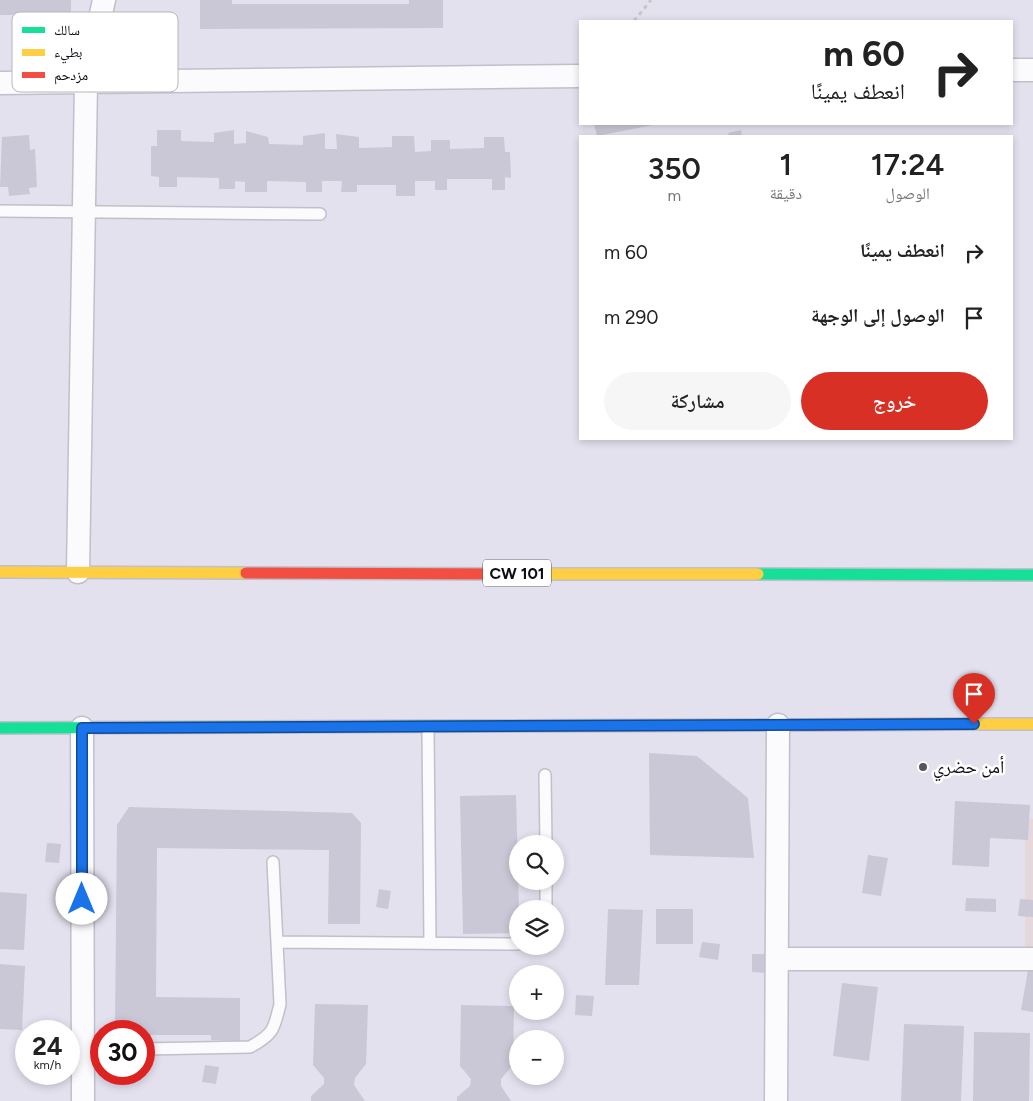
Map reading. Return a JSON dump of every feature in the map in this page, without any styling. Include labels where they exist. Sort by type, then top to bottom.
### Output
[{"type":"main road","name":"CW 101","points":[[0,572],[1033,575]]},
{"type":"main road","points":[[0,728],[1033,724]]},
{"type":"street","points":[[1013,70],[1033,70]]},
{"type":"street","points":[[178,81],[579,76]]},
{"type":"street","points":[[78,572],[86,92]]},
{"type":"street","points":[[776,1101],[778,725]]},
{"type":"street","points":[[82,728],[91,1020]]},
{"type":"street","points":[[777,960],[1033,958]]},
{"type":"street","points":[[82,1101],[90,1061]]},
{"type":"lane","points":[[0,211],[320,214]]},
{"type":"lane","points":[[428,727],[430,943]]},
{"type":"lane","points":[[546,775],[546,835]]},
{"type":"lane","points":[[155,1049],[250,1047],[265,1039],[274,1027],[280,1004],[273,862]]},
{"type":"lane","points":[[277,942],[509,944]]},
{"type":"path","points":[[635,20],[651,0]]},
{"type":"shaded area","points":[[1025,819],[1033,819],[1033,950],[1025,950]]},
{"type":"building","points":[[0,0],[71,0],[71,12],[12,12],[12,15],[0,15]]},
{"type":"building","points":[[200,0],[232,0],[232,4],[409,4],[409,0],[443,0],[443,28],[200,29]]},
{"type":"building","points":[[594,125],[653,125],[602,135],[597,135]]},
{"type":"building","points":[[157,130],[181,130],[181,141],[214,142],[214,133],[234,130],[234,144],[246,143],[246,131],[268,137],[269,144],[303,145],[303,136],[325,133],[325,149],[337,149],[336,134],[359,137],[359,148],[392,147],[392,136],[414,136],[415,152],[431,151],[431,140],[450,140],[450,149],[484,148],[484,137],[504,137],[505,152],[510,152],[511,178],[505,177],[505,190],[492,190],[492,179],[447,179],[447,190],[435,190],[435,181],[415,181],[415,196],[396,196],[396,185],[357,185],[357,192],[341,192],[342,181],[322,181],[322,192],[306,192],[306,182],[267,181],[267,192],[245,192],[245,182],[235,181],[235,189],[219,189],[219,178],[177,177],[177,187],[159,187],[159,177],[151,176],[151,146],[157,146]]},
{"type":"building","points":[[741,130],[742,135],[729,135],[728,133]]},
{"type":"building","points":[[29,135],[30,150],[35,149],[37,187],[29,188],[30,194],[9,196],[8,187],[0,187],[2,137]]},
{"type":"building","points":[[649,753],[697,756],[748,798],[754,858],[650,855]]},
{"type":"building","points":[[516,795],[517,835],[509,835],[509,890],[518,890],[519,900],[509,900],[509,933],[463,934],[460,796]]},
{"type":"building","points":[[955,801],[1030,805],[1028,840],[990,838],[989,867],[952,865]]},
{"type":"building","points":[[129,807],[352,813],[361,823],[360,924],[328,924],[329,850],[157,848],[156,997],[240,998],[240,1041],[211,1040],[211,1035],[155,1035],[155,1020],[115,1020],[117,825]]},
{"type":"building","points":[[47,843],[61,844],[59,863],[45,862]]},
{"type":"building","points":[[868,855],[888,858],[881,896],[862,893]]},
{"type":"building","points":[[379,889],[391,891],[388,909],[376,907]]},
{"type":"building","points":[[0,892],[27,894],[24,950],[0,949]]},
{"type":"building","points":[[966,898],[996,899],[996,912],[965,911]]},
{"type":"building","points":[[1020,899],[1033,900],[1033,917],[1018,916]]},
{"type":"building","points":[[608,909],[643,910],[639,985],[605,985]]},
{"type":"building","points":[[656,909],[693,909],[693,944],[656,944]]},
{"type":"building","points":[[702,942],[720,944],[718,960],[699,957]]},
{"type":"building","points":[[752,954],[767,954],[767,973],[752,972]]},
{"type":"building","points":[[0,964],[25,966],[22,1020],[15,1020],[15,1030],[0,1029]]},
{"type":"building","points":[[1028,970],[1033,971],[1033,1012],[1021,1010]]},
{"type":"building","points":[[842,983],[878,987],[869,1061],[833,1056]]},
{"type":"building","points":[[576,995],[594,996],[592,1016],[575,1015]]},
{"type":"building","points":[[315,1004],[368,1005],[366,1064],[355,1078],[354,1085],[365,1101],[311,1101],[311,1096],[324,1084],[324,1078],[313,1065]]},
{"type":"building","points":[[461,1005],[509,1006],[509,1020],[514,1020],[514,1030],[509,1030],[509,1070],[501,1079],[501,1086],[511,1101],[457,1101],[457,1097],[470,1086],[471,1079],[460,1066]]},
{"type":"building","points":[[904,1024],[964,1026],[961,1101],[901,1101]]},
{"type":"building","points":[[974,1032],[1030,1033],[1029,1101],[973,1101]]},
{"type":"building","points":[[205,1065],[219,1067],[216,1084],[202,1082]]},
{"type":"traffic: fast","points":[[758,574],[1033,575]]},
{"type":"traffic: fast","points":[[0,728],[477,726]]},
{"type":"traffic: slow","points":[[0,572],[246,573]]},
{"type":"traffic: slow","points":[[528,574],[758,574]]},
{"type":"traffic: slow","points":[[962,724],[1033,724]]},
{"type":"traffic: slow","points":[[477,726],[802,725]]},
{"type":"traffic: jam","points":[[246,573],[528,574]]},
{"type":"traffic: jam","points":[[802,725],[962,724]]},
{"type":"place","name":"أمن حضري","points":[[923,767]]},
{"type":"route","points":[[82,899],[82,728],[974,724]]}]
